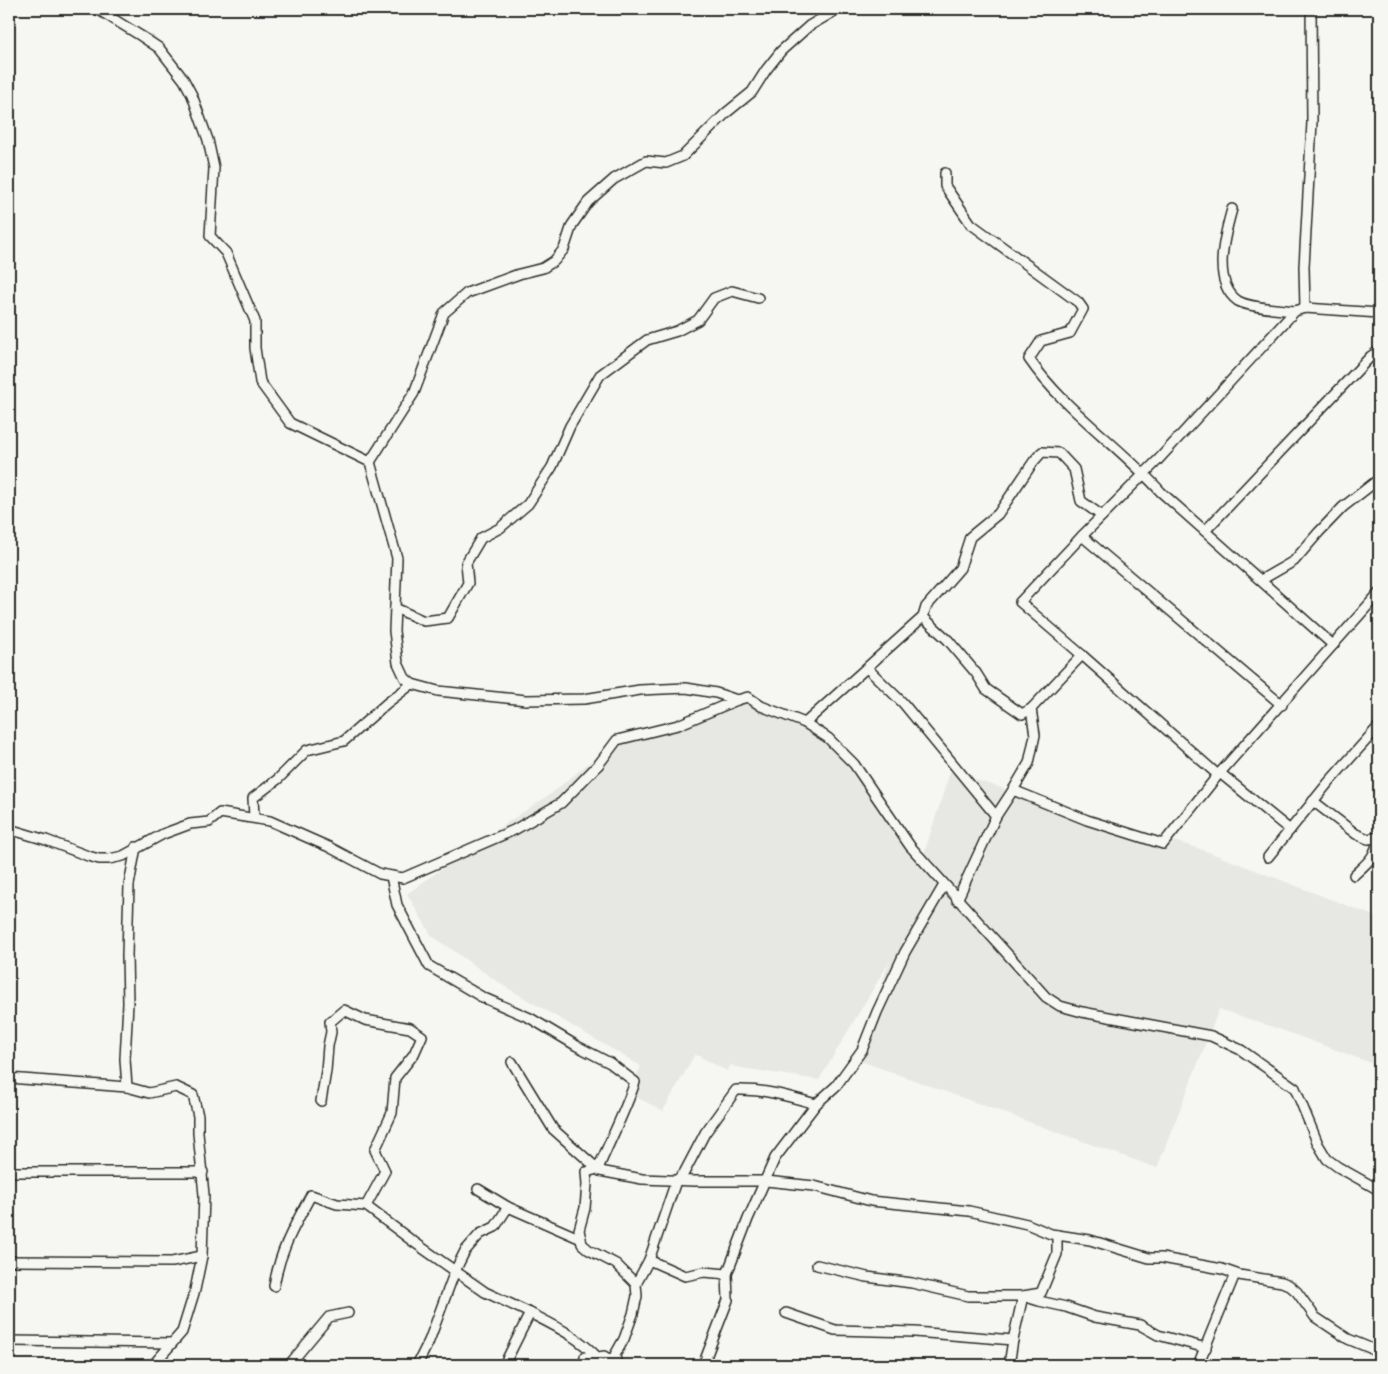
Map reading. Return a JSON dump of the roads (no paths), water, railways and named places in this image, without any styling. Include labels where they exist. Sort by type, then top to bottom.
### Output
[{"type":"street","points":[[97,9],[159,48],[184,80],[192,95],[208,140],[214,168],[210,236],[226,253],[255,321],[255,348],[260,382],[290,423],[370,462]]},
{"type":"street","points":[[737,700],[716,693],[686,688],[640,690],[584,700],[526,700],[438,692],[412,684],[406,678],[398,663],[394,630],[397,558],[370,462],[414,393],[444,313],[467,293],[519,274],[542,268],[554,261],[564,249],[572,224],[588,202],[614,178],[646,161],[666,163],[683,156],[726,114],[752,92],[766,70],[782,52],[810,26],[838,9]]},
{"type":"street","points":[[1290,830],[1219,774],[1020,602],[1082,536],[1145,474],[1300,310],[1312,122],[1311,9]]},
{"type":"street","points":[[945,173],[945,186],[971,224],[1078,302],[1083,309],[1070,333],[1041,341],[1029,359],[1042,379],[1145,474],[1161,492],[1333,646]]},
{"type":"street","points":[[1232,209],[1224,235],[1222,264],[1227,285],[1239,302],[1270,308],[1379,313]]},
{"type":"street","points":[[395,608],[424,621],[448,618],[468,583],[466,563],[481,538],[500,528],[528,504],[552,467],[570,426],[600,375],[647,340],[677,331],[698,320],[714,298],[732,291],[758,298]]},
{"type":"street","points":[[1205,531],[1371,356],[1379,351]]},
{"type":"street","points":[[805,722],[923,617],[926,607],[960,568],[970,537],[998,514],[1042,452],[1059,453],[1074,469],[1081,501],[1102,516]]},
{"type":"street","points":[[1261,580],[1294,562],[1343,507],[1379,478]]},
{"type":"street","points":[[1082,536],[1282,705]]},
{"type":"street","points":[[1013,790],[1087,820],[1163,844],[1219,774],[1282,705],[1379,593]]},
{"type":"street","points":[[923,617],[948,640],[976,673],[986,689],[1022,714],[1031,709],[1082,655]]},
{"type":"street","points":[[866,668],[903,703],[996,816]]},
{"type":"street","points":[[254,818],[253,798],[278,779],[307,750],[344,741],[412,684]]},
{"type":"street","points":[[9,829],[99,859],[123,856],[136,847],[163,834],[190,824],[209,822],[220,813],[270,821],[329,847],[380,874],[403,878],[514,830],[561,803],[599,764],[617,740],[678,725],[748,697],[761,706],[805,722],[828,738],[854,764],[910,846],[1035,986],[1054,1003],[1082,1012],[1211,1036],[1241,1050],[1290,1083],[1298,1092],[1318,1144],[1328,1159],[1338,1167],[1379,1190]]},
{"type":"street","points":[[957,900],[996,816],[1029,763],[1034,735],[1031,709]]},
{"type":"street","points":[[1268,857],[1313,801],[1379,726]]},
{"type":"street","points":[[1313,801],[1356,834],[1368,839],[1379,838],[1376,851],[1354,875]]},
{"type":"street","points":[[127,1086],[125,1059],[128,1003],[129,885],[136,847]]},
{"type":"street","points":[[391,876],[398,905],[429,966],[482,997],[530,1018],[610,1063],[635,1082],[627,1106],[612,1134],[598,1169]]},
{"type":"street","points":[[703,1365],[728,1300],[727,1274],[748,1219],[775,1158],[816,1104],[836,1086],[862,1050],[877,1012],[905,952],[944,885]]},
{"type":"street","points":[[321,1101],[331,1032],[330,1022],[344,1010],[365,1020],[410,1028],[422,1036],[414,1054],[395,1078],[392,1113],[375,1150],[385,1171],[366,1206]]},
{"type":"street","points":[[512,1062],[553,1129],[598,1169]]},
{"type":"street","points":[[9,1078],[127,1086],[149,1093],[176,1087],[193,1095],[198,1116],[198,1133],[203,1172],[202,1256],[195,1290],[182,1332],[152,1365]]},
{"type":"street","points":[[617,1364],[615,1355],[624,1339],[632,1314],[637,1296],[636,1284],[650,1260],[676,1181],[684,1173],[705,1133],[736,1090],[758,1090],[816,1104]]},
{"type":"street","points":[[636,1284],[616,1264],[589,1250],[582,1244],[579,1230],[585,1208],[586,1172],[598,1169],[642,1179],[766,1181],[814,1186],[871,1201],[969,1211],[1027,1224],[1057,1236],[1090,1240],[1149,1258],[1180,1261],[1222,1269],[1235,1274],[1282,1282],[1289,1285],[1296,1292],[1315,1317],[1348,1339],[1379,1354]]},
{"type":"street","points":[[9,1172],[203,1172]]},
{"type":"street","points":[[478,1189],[508,1207],[581,1239]]},
{"type":"street","points":[[274,1286],[284,1245],[311,1195],[337,1204],[366,1206],[485,1292],[567,1332],[586,1345],[598,1358]]},
{"type":"street","points":[[417,1365],[429,1341],[455,1271],[465,1251],[480,1234],[496,1227],[508,1207]]},
{"type":"street","points":[[817,1265],[867,1276],[912,1282],[968,1296],[1023,1296],[1041,1293],[1057,1254],[1057,1236]]},
{"type":"street","points":[[9,1261],[172,1262],[202,1256]]},
{"type":"street","points":[[650,1260],[685,1276],[704,1272],[727,1274]]},
{"type":"street","points":[[1198,1365],[1235,1274]]},
{"type":"street","points":[[1009,1365],[1023,1296]]},
{"type":"street","points":[[1023,1296],[1095,1317],[1140,1324],[1158,1334],[1206,1348]]},
{"type":"street","points":[[289,1365],[329,1317],[348,1313]]},
{"type":"street","points":[[504,1365],[530,1313]]},
{"type":"street","points":[[786,1313],[835,1330],[915,1332],[1013,1340]]},
{"type":"street","points":[[9,1341],[172,1343]]},
{"type":"street","points":[[584,1365],[585,1357],[592,1356],[598,1358],[604,1356],[617,1364]]}]
